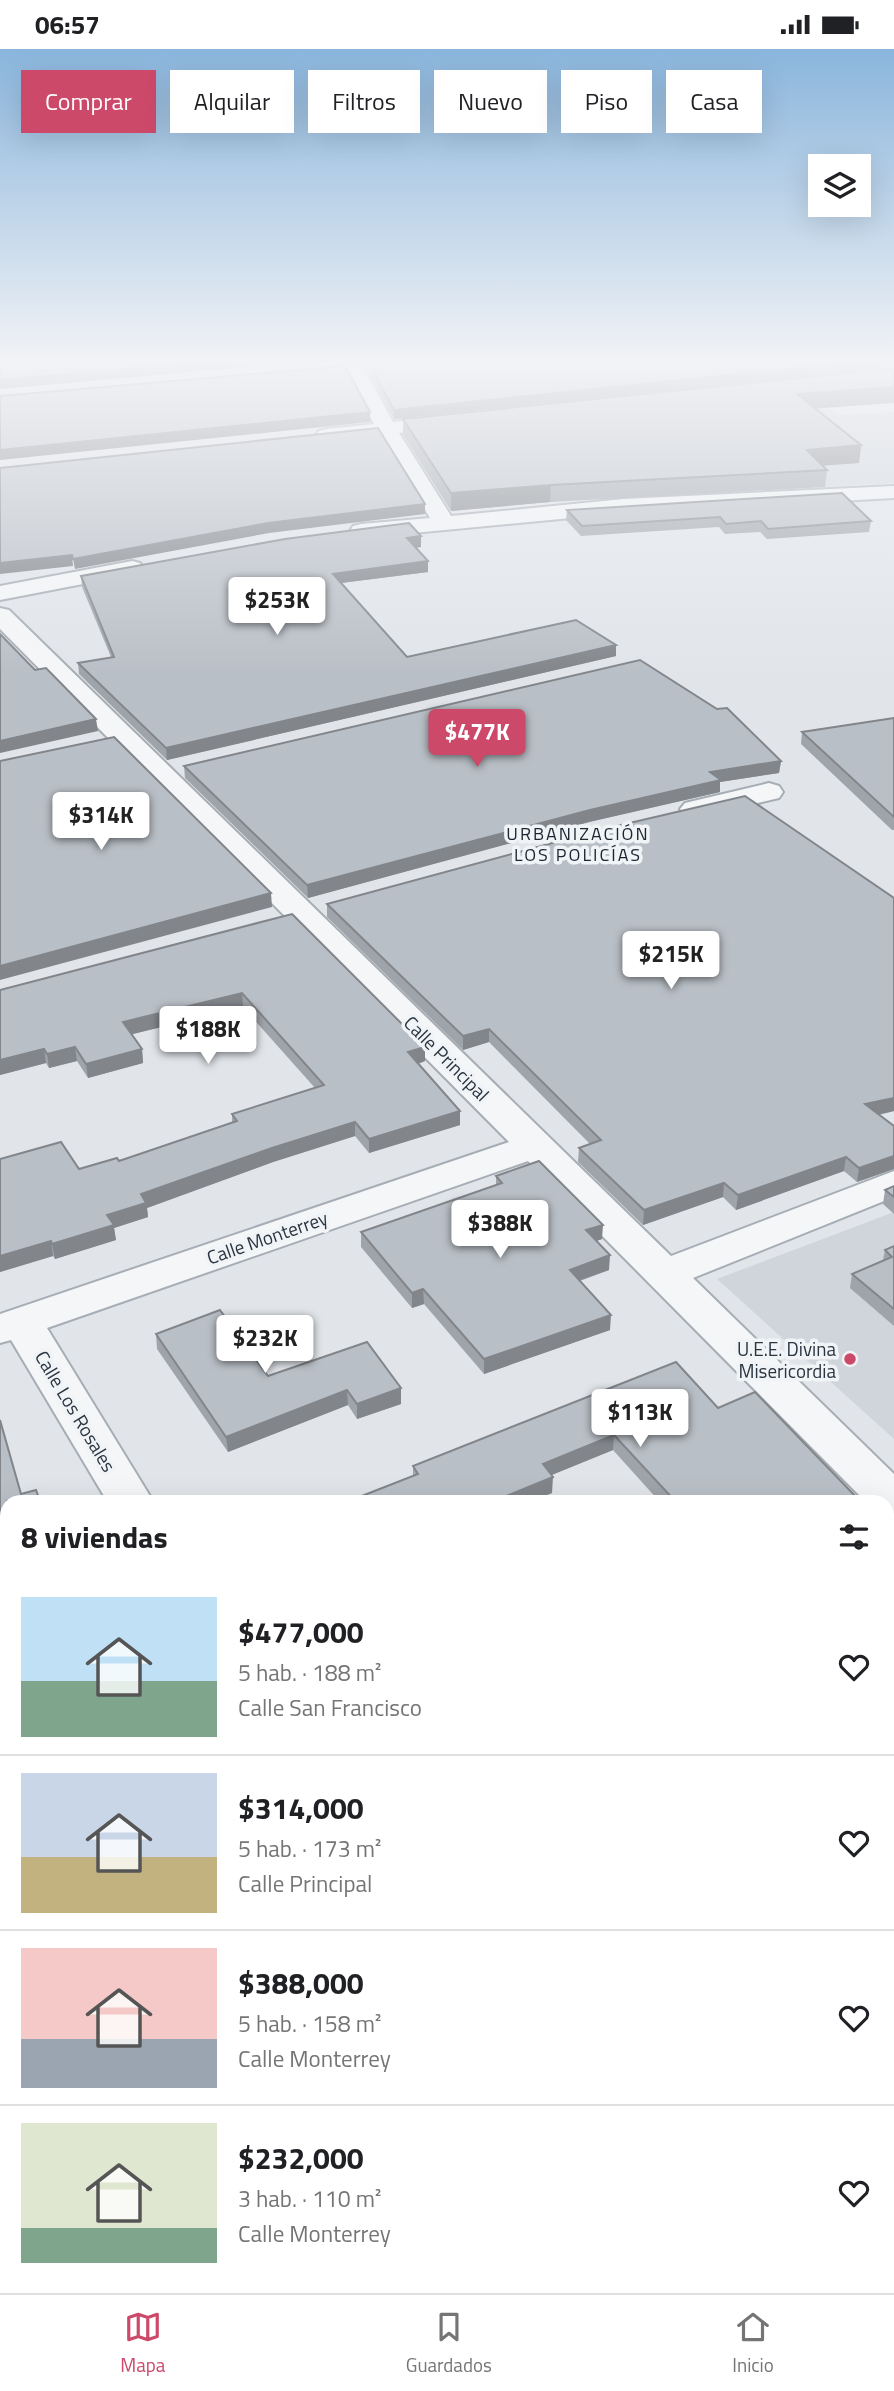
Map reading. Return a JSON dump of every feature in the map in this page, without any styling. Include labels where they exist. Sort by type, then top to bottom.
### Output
[{"type":"street","points":[[409,466],[443,522]]},
{"type":"street","points":[[339,534],[624,506],[894,492]]},
{"type":"street","points":[[0,593],[147,566]]},
{"type":"street","name":"Calle Principal","points":[[0,615],[111,739],[174,770],[314,910],[535,1146],[887,1495]]},
{"type":"street","points":[[670,815],[769,792]]},
{"type":"street","points":[[262,924],[314,910]]},
{"type":"street","name":"Calle Monterrey","points":[[11,1325],[535,1146]]},
{"type":"street","points":[[664,1275],[894,1183]]},
{"type":"street","name":"Calle Los Rosales","points":[[11,1325],[126,1495]]},
{"type":"shaded area","points":[[721,466],[894,466],[894,483],[690,494]]},
{"type":"shaded area","name":"U.E.E. Divina Misericordia","points":[[894,1212],[894,1439],[717,1279]]},
{"type":"building","points":[[22,466],[401,466],[425,504],[268,523],[73,559],[72,555],[0,563],[0,468]]},
{"type":"building","points":[[433,466],[823,466],[827,470],[551,485],[451,493]]},
{"type":"building","points":[[842,493],[871,521],[768,529],[761,521],[726,524],[720,517],[582,526],[567,510]]},
{"type":"building","points":[[409,523],[421,536],[407,538],[428,561],[333,574],[407,657],[576,620],[616,645],[166,748],[78,663],[114,657],[81,576],[285,539]]},
{"type":"building","points":[[0,634],[35,670],[46,668],[96,719],[0,741]]},
{"type":"building","points":[[640,660],[717,709],[727,708],[781,761],[710,772],[721,780],[590,810],[307,885],[184,766]]},
{"type":"building","points":[[894,718],[894,817],[802,732]]},
{"type":"building","points":[[114,737],[271,893],[0,966],[0,761]]},
{"type":"building","points":[[745,796],[894,898],[894,1098],[865,1104],[894,1126],[894,1156],[859,1168],[846,1157],[738,1195],[724,1183],[644,1210],[579,1148],[601,1140],[489,1029],[463,1036],[327,904],[608,828]]},
{"type":"building","points":[[292,914],[425,1047],[408,1052],[460,1111],[369,1139],[355,1122],[272,1148],[141,1194],[146,1203],[107,1215],[114,1225],[0,1256],[0,1159],[61,1142],[79,1169],[117,1158],[119,1161],[237,1121],[232,1114],[324,1085],[242,993],[123,1022],[142,1049],[86,1064],[75,1047],[47,1054],[44,1049],[0,1060],[0,990]]},
{"type":"building","points":[[539,1161],[603,1225],[586,1230],[610,1255],[570,1270],[611,1315],[484,1359],[423,1289],[412,1293],[361,1232],[502,1183],[496,1176]]},
{"type":"building","points":[[894,1186],[894,1197],[885,1190]]},
{"type":"building","points":[[894,1246],[894,1309],[852,1274],[892,1257],[885,1250]]},
{"type":"building","points":[[220,1310],[268,1376],[367,1342],[401,1388],[357,1404],[347,1390],[226,1437],[156,1334]]},
{"type":"building","points":[[676,1362],[718,1408],[755,1392],[854,1495],[669,1495],[614,1435],[543,1464],[553,1477],[509,1495],[364,1495],[418,1474],[413,1466]]},
{"type":"building","points":[[0,1420],[21,1494],[36,1490],[38,1495],[0,1495]]},
{"type":"place","name":"U.E.E. Divina Misericordia","points":[[850,1359]]},
{"type":"district","name":"URBANIZACIÓN LOS POLICÍAS","points":[[578,844]]}]
